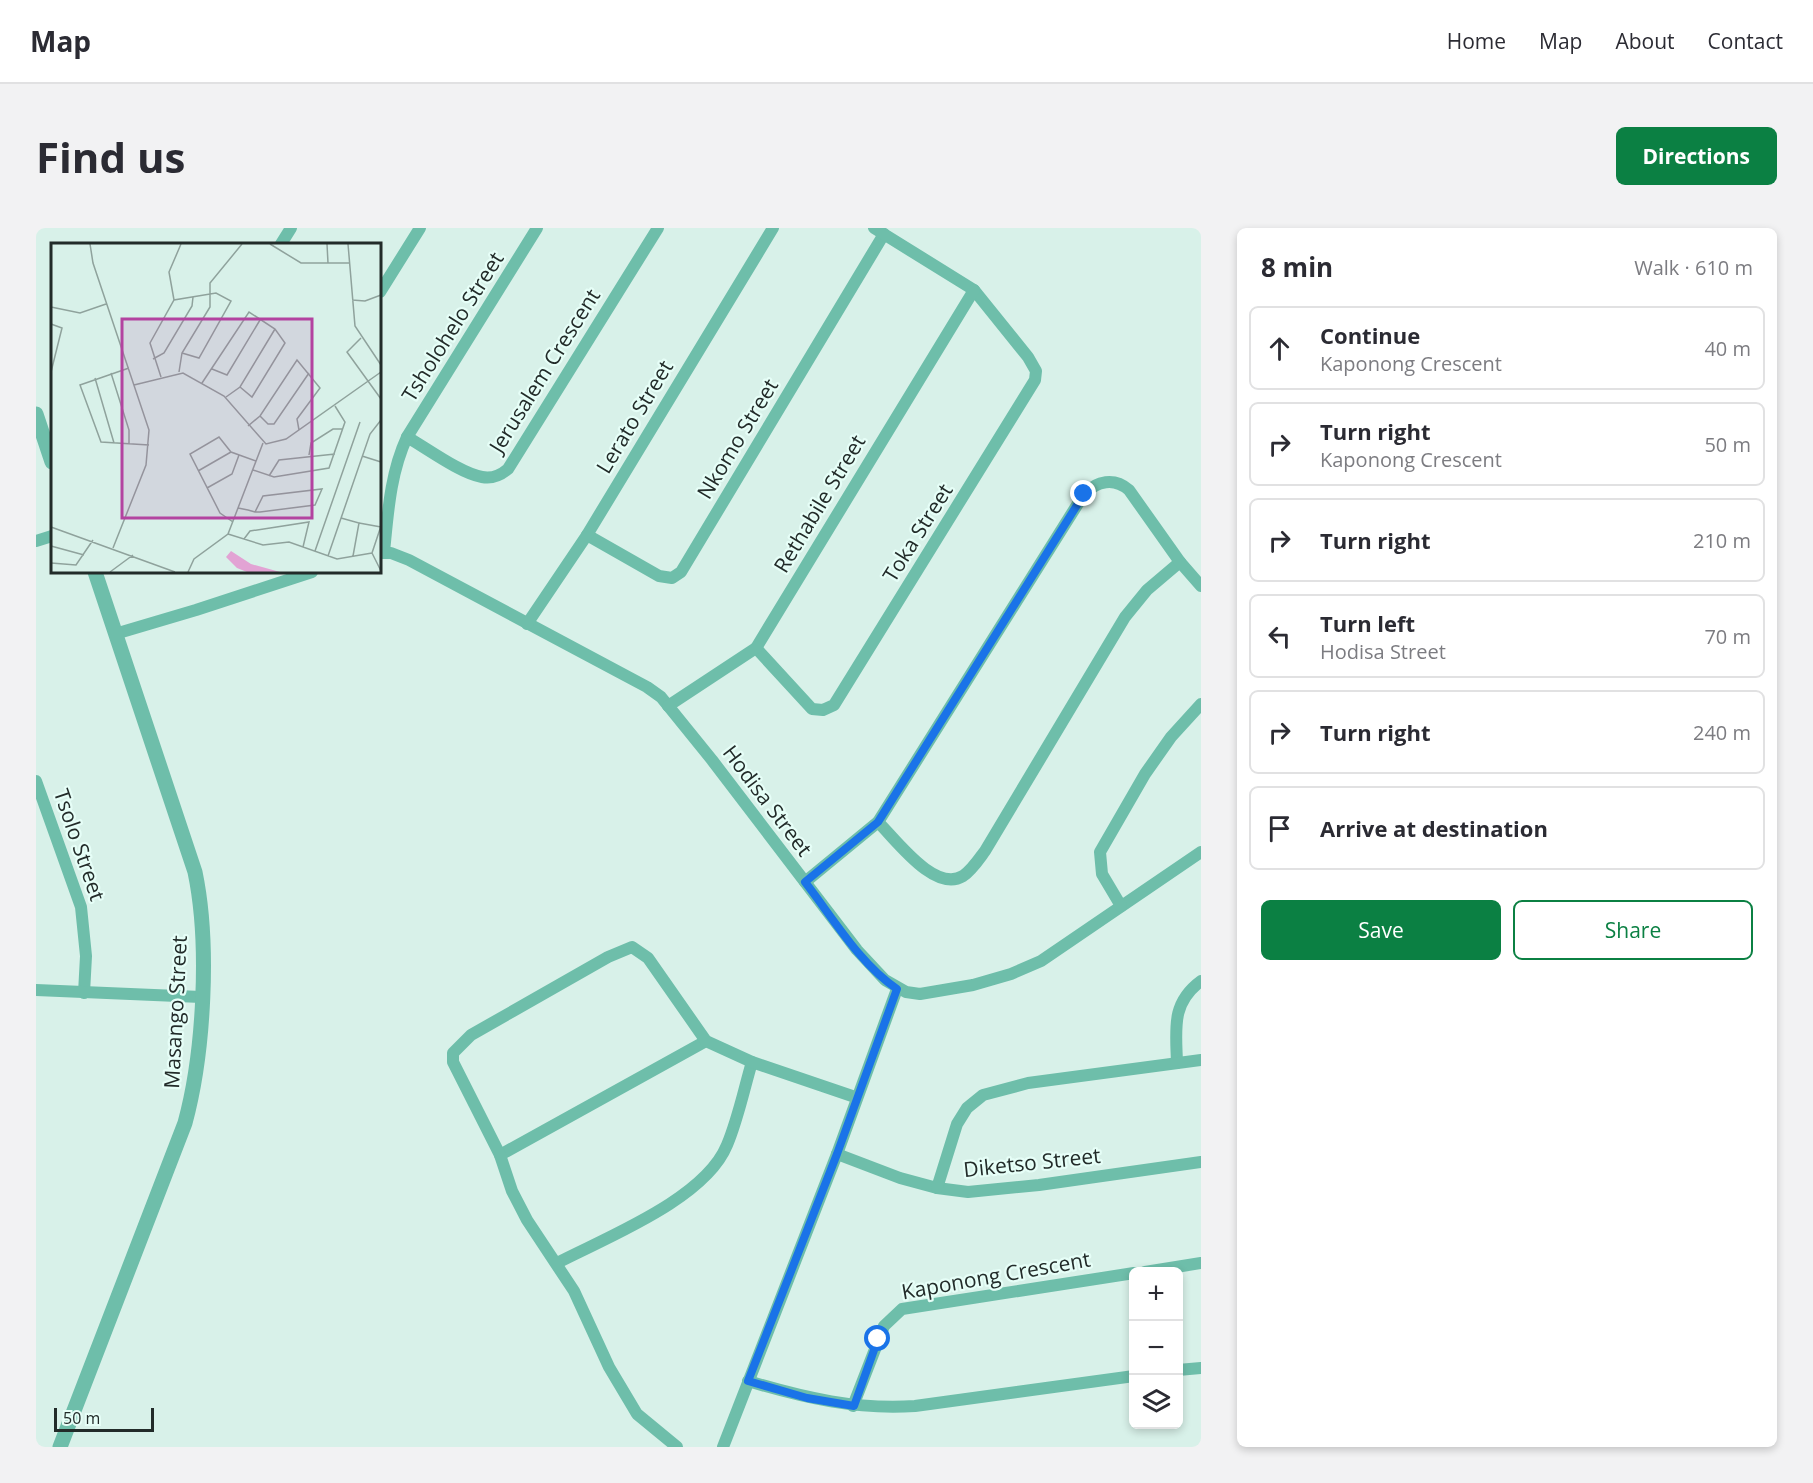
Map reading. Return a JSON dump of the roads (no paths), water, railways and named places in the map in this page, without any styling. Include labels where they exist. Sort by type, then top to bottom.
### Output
[{"type":"street","points":[[282,243],[291,228]]},
{"type":"street","points":[[381,290],[420,228]]},
{"type":"street","name":"Tsholohelo Street","points":[[382,553],[393,474],[407,437],[537,228]]},
{"type":"street","name":"Jerusalem Crescent","points":[[407,437],[473,474],[490,477],[502,474],[508,469],[658,228]]},
{"type":"street","name":"Lerato Street","points":[[527,624],[587,535],[773,228]]},
{"type":"street","points":[[879,231],[974,290]]},
{"type":"street","name":"Nkomo Street","points":[[587,535],[659,576],[672,578],[681,572],[879,231]]},
{"type":"street","name":"Toka Street","points":[[756,648],[812,709],[829,708],[839,700],[1031,388],[1036,375],[1034,366],[974,290]]},
{"type":"street","name":"Rethabile Street","points":[[668,706],[756,648],[974,290]]},
{"type":"street","points":[[36,414],[51,459]]},
{"type":"street","points":[[805,882],[878,822],[911,774],[1035,570],[1084,494],[1094,485],[1108,482],[1129,490],[1180,562],[1201,586]]},
{"type":"street","points":[[36,541],[51,536]]},
{"type":"street","name":"Hodisa Street","points":[[382,553],[409,560],[647,687],[668,706],[857,950],[885,980],[897,989]]},
{"type":"street","points":[[878,822],[928,873],[950,879],[967,873],[985,851],[1125,618],[1147,590],[1180,562]]},
{"type":"street","name":"Masango Street","points":[[60,1447],[186,1123],[196,1072],[201,997],[201,909],[195,872],[95,573]]},
{"type":"street","points":[[115,634],[196,610],[258,588],[275,577],[305,573]]},
{"type":"street","points":[[1121,906],[1102,874],[1100,852],[1145,774],[1171,737],[1201,704]]},
{"type":"street","name":"Tsolo Street","points":[[36,781],[81,907],[86,956],[84,993]]},
{"type":"street","points":[[723,1447],[837,1154],[855,1097],[897,989],[920,994],[973,985],[1011,974],[1041,961],[1086,933],[1121,906],[1201,852]]},
{"type":"street","points":[[676,1447],[637,1414],[609,1367],[574,1291],[527,1220],[505,1174],[500,1155],[453,1062],[453,1053],[471,1035],[608,957],[632,947],[648,957],[706,1041],[752,1062],[855,1097]]},
{"type":"street","points":[[1177,1063],[1179,1009],[1184,996],[1201,981]]},
{"type":"street","points":[[36,990],[201,997]]},
{"type":"street","points":[[500,1155],[706,1041]]},
{"type":"street","points":[[937,1188],[957,1124],[966,1108],[983,1095],[1028,1083],[1201,1060]]},
{"type":"street","points":[[557,1263],[681,1197],[708,1175],[727,1146],[752,1062]]},
{"type":"street","name":"Diketso Street","points":[[837,1154],[891,1175],[937,1188],[968,1192],[1201,1162]]},
{"type":"street","points":[[1176,1267],[1201,1263]]},
{"type":"street","name":"Kaponong Crescent","points":[[854,1406],[884,1326],[902,1309],[1129,1274]]},
{"type":"street","points":[[1183,1370],[1201,1368]]},
{"type":"street","points":[[748,1381],[807,1398],[881,1408],[915,1406],[1129,1377]]}]
